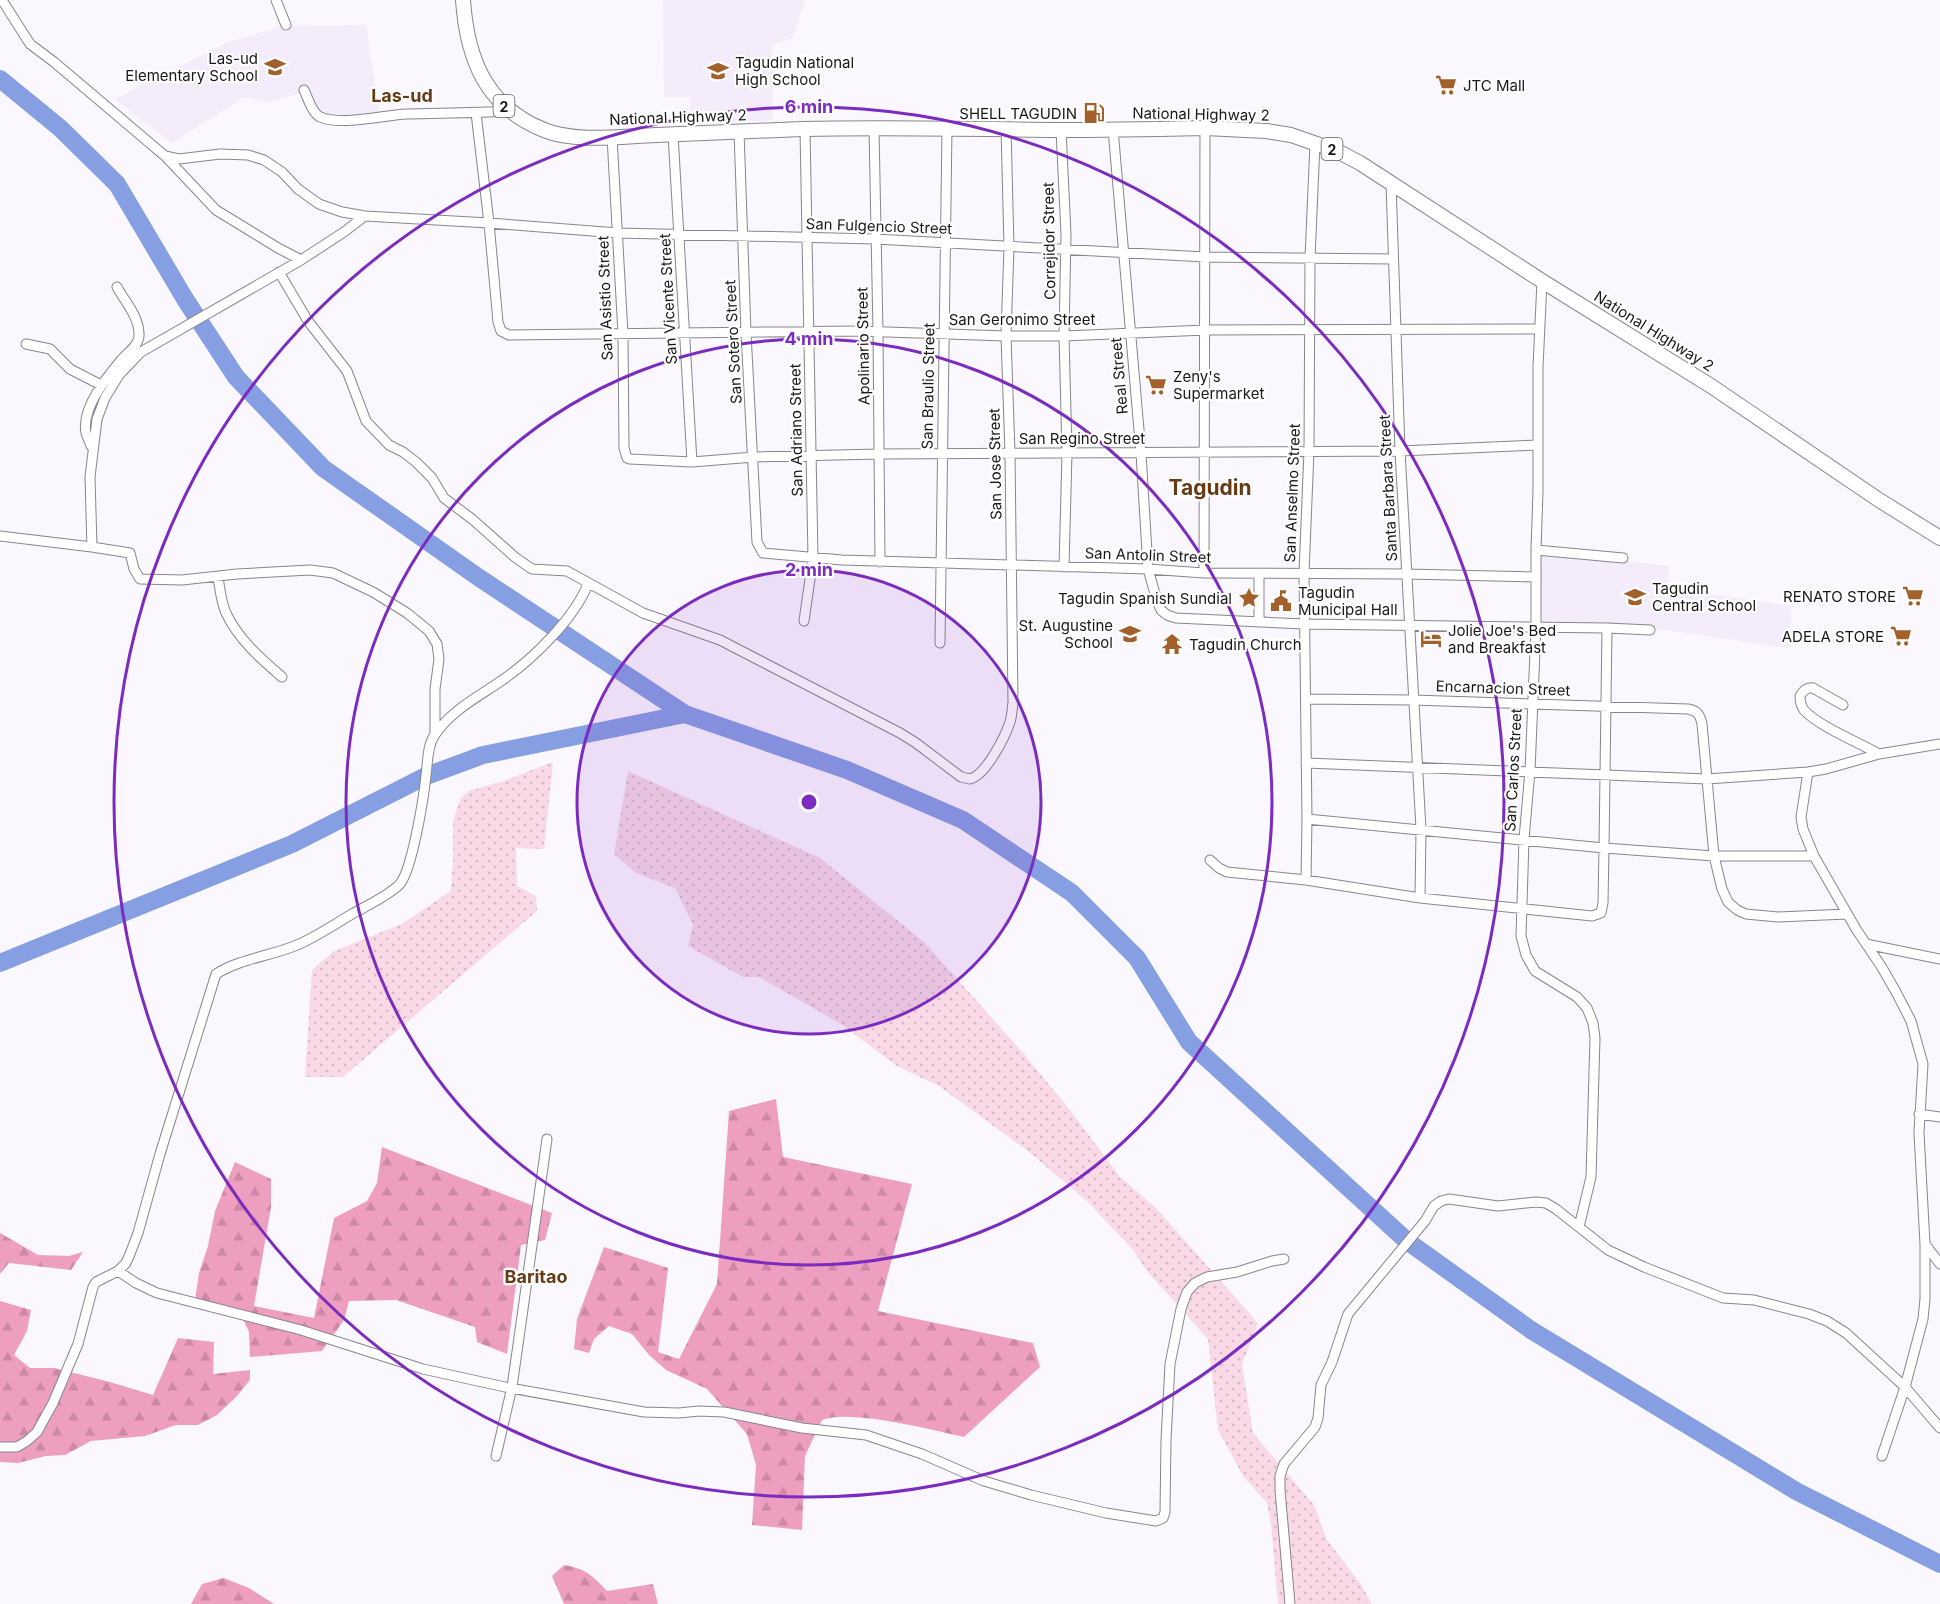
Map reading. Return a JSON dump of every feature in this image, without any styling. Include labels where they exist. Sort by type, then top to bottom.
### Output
[{"type":"highway","name":"National Highway 2","points":[[463,0],[467,33],[481,77],[491,93],[508,111],[527,122],[546,131],[579,137],[805,129],[1205,128],[1266,131],[1291,135],[1315,143],[1360,163],[1542,281],[1711,386],[1879,500],[1940,538]]},
{"type":"street","points":[[2,0],[30,44],[165,156],[216,210],[301,260]]},
{"type":"street","points":[[276,0],[285,25]]},
{"type":"street","points":[[304,90],[316,114],[322,118],[337,120],[405,114],[508,111]]},
{"type":"street","points":[[476,113],[489,223]]},
{"type":"street","name":"San Braulio Street","points":[[940,643],[947,128]]},
{"type":"street","name":"San Jose Street","points":[[588,584],[617,597],[643,613],[696,630],[738,648],[916,742],[966,779],[975,778],[980,774],[1001,743],[1010,721],[1013,703],[1006,336],[1009,247],[1006,128]]},
{"type":"street","points":[[1204,573],[1205,128]]},
{"type":"street","name":"San Adriano Street","points":[[804,621],[813,558],[805,129]]},
{"type":"street","name":"Apolinario Street","points":[[874,129],[880,562]]},
{"type":"street","name":"Real Street","points":[[1113,129],[1141,453],[1148,569],[1157,601],[1161,610],[1176,618],[1259,622]]},
{"type":"street","name":"Correjidor Street","points":[[1061,130],[1066,249],[1064,336],[1067,453],[1064,567]]},
{"type":"street","name":"San Sotero Street","points":[[739,131],[746,333],[760,550]]},
{"type":"street","name":"San Vicente Street","points":[[673,134],[692,462]]},
{"type":"street","name":"San Asistio Street","points":[[612,137],[622,334],[624,448],[627,458]]},
{"type":"street","name":"San Anselmo Street","points":[[1306,880],[1304,573],[1309,451],[1310,258],[1315,143]]},
{"type":"street","name":"San Fulgencio Street","points":[[165,156],[179,159],[220,154],[248,155],[264,160],[282,172],[298,189],[319,204],[342,212],[365,216],[618,233],[875,240],[1205,257],[1393,259]]},
{"type":"street","name":"Santa Barbara Street","points":[[1391,183],[1400,451],[1421,829],[1420,898]]},
{"type":"street","points":[[92,547],[90,477],[97,419],[110,390],[129,364],[141,352],[301,260],[365,216]]},
{"type":"street","name":"San Geronimo Street","points":[[489,223],[498,322],[501,331],[505,334],[878,332],[1064,336],[1206,330],[1539,329]]},
{"type":"street","points":[[0,1447],[17,1447],[36,1432],[53,1403],[78,1344],[93,1287],[96,1282],[118,1271],[126,1263],[138,1233],[216,974],[234,965],[298,945],[401,883],[412,851],[426,776],[429,746],[435,735],[453,715],[504,679],[538,650],[578,606],[588,584],[567,571],[532,569],[516,558],[444,498],[432,478],[416,462],[389,445],[366,421],[346,371],[276,274]]},
{"type":"street","name":"San Carlos Street","points":[[1542,281],[1539,329],[1536,627],[1521,936],[1530,963],[1542,976],[1577,997],[1587,1008],[1593,1023],[1595,1038],[1591,1177],[1579,1227]]},
{"type":"street","points":[[92,448],[86,432],[92,400],[101,385],[138,342],[140,335],[134,314],[117,287]]},
{"type":"street","points":[[26,344],[50,349],[70,369],[101,385]]},
{"type":"street","name":"San Regino Street","points":[[627,458],[692,462],[879,454],[1400,451],[1538,445]]},
{"type":"street","points":[[0,536],[130,553],[134,570],[140,579],[182,580],[281,570],[333,573],[373,592],[407,613],[429,631],[437,644],[439,659],[435,689],[435,735]]},
{"type":"street","name":"San Antolin Street","points":[[760,550],[767,555],[1012,567],[1148,569],[1204,573],[1536,577]]},
{"type":"street","points":[[1536,550],[1623,558]]},
{"type":"street","points":[[1259,573],[1259,622],[1650,630]]},
{"type":"street","points":[[218,577],[222,600],[232,625],[254,652],[282,677]]},
{"type":"street","points":[[1210,860],[1227,872],[1306,880],[1420,898],[1592,916],[1600,913],[1603,903],[1607,628]]},
{"type":"street","points":[[1843,705],[1814,688],[1809,687],[1800,696],[1802,707],[1807,712],[1825,725],[1880,754]]},
{"type":"street","name":"Encarnacion Street","points":[[1306,699],[1413,700],[1688,709],[1698,713],[1702,724],[1707,779]]},
{"type":"street","points":[[1306,763],[1707,779],[1808,772],[1880,754],[1940,744]]},
{"type":"street","points":[[1808,772],[1801,817],[1803,829],[1814,856],[1881,966],[1911,1021],[1923,1064],[1919,1114],[1925,1244],[1923,1319],[1905,1387],[1882,1456]]},
{"type":"street","points":[[1707,779],[1714,856],[1722,889],[1728,902],[1746,914],[1778,917],[1848,914]]},
{"type":"street","points":[[1307,819],[1604,848],[1714,856],[1814,856]]},
{"type":"street","points":[[1866,944],[1940,959]]},
{"type":"street","points":[[1919,1114],[1940,1117]]},
{"type":"street","points":[[496,1456],[512,1387],[547,1139]]},
{"type":"street","points":[[1290,1604],[1280,1490],[1280,1476],[1284,1464],[1315,1427],[1321,1385],[1332,1362],[1348,1314],[1425,1221],[1434,1206],[1441,1201],[1449,1199],[1498,1206],[1545,1203],[1608,1250],[1708,1293],[1723,1298],[1754,1300],[1827,1321],[1846,1333],[1905,1387],[1940,1428]]},
{"type":"street","points":[[1925,1244],[1940,1264]]},
{"type":"street","points":[[118,1271],[157,1293],[301,1330],[423,1369],[644,1412],[724,1412],[802,1428],[866,1436],[922,1455],[984,1481],[1031,1495],[1106,1513],[1156,1521],[1163,1518],[1165,1512],[1170,1364],[1181,1309],[1187,1292],[1195,1283],[1207,1277],[1237,1272],[1284,1259]]},
{"type":"shaded area","name":"Tagudin National High School","points":[[663,0],[805,0],[793,38],[772,45],[773,120],[691,125],[690,97],[664,97]]},
{"type":"shaded area","name":"Las-ud Elementary School","points":[[366,25],[379,113],[348,117],[317,115],[307,91],[269,102],[245,97],[171,143],[115,99],[226,43],[282,26]]},
{"type":"shaded area","name":"Tagudin Central School","points":[[1540,554],[1574,555],[1669,566],[1668,588],[1792,606],[1789,648],[1658,629],[1539,623]]},
{"type":"shaded area","points":[[553,762],[544,849],[516,848],[517,886],[536,896],[537,911],[343,1077],[305,1077],[312,970],[334,951],[402,924],[451,891],[453,821],[460,799],[469,791],[501,782]]},
{"type":"shaded area","points":[[628,771],[820,858],[924,942],[1017,1046],[1070,1110],[1120,1177],[1156,1208],[1258,1323],[1242,1365],[1253,1433],[1314,1505],[1327,1540],[1360,1583],[1372,1604],[1278,1604],[1267,1503],[1243,1476],[1218,1430],[1208,1339],[1146,1270],[1134,1251],[1088,1202],[1028,1151],[939,1086],[897,1066],[841,1024],[759,977],[743,977],[688,946],[693,925],[675,888],[636,873],[614,854]]},
{"type":"green space","points":[[776,1099],[783,1157],[912,1184],[878,1311],[1033,1343],[1040,1367],[964,1437],[871,1419],[835,1417],[822,1420],[805,1456],[802,1530],[752,1525],[756,1465],[747,1434],[707,1389],[666,1370],[649,1355],[632,1334],[609,1326],[594,1339],[589,1353],[574,1349],[577,1319],[604,1247],[668,1268],[658,1352],[679,1359],[717,1284],[729,1111]]},
{"type":"green space","points":[[382,1147],[552,1213],[545,1240],[521,1245],[507,1354],[477,1342],[475,1327],[396,1300],[349,1301],[344,1320],[322,1351],[250,1357],[249,1332],[242,1317],[194,1307],[199,1273],[208,1246],[215,1211],[235,1162],[271,1179],[271,1207],[254,1306],[314,1318],[334,1218],[367,1201],[377,1183]]},
{"type":"green space","points":[[0,1233],[38,1255],[69,1256],[83,1252],[71,1270],[9,1263],[0,1274]]},
{"type":"green space","points":[[0,1301],[31,1310],[27,1331],[14,1355],[30,1368],[54,1368],[153,1395],[178,1338],[214,1342],[213,1374],[250,1370],[250,1380],[217,1415],[198,1425],[176,1425],[145,1436],[91,1441],[65,1455],[46,1456],[18,1463],[0,1462]]},
{"type":"green space","points":[[564,1565],[578,1568],[588,1574],[607,1591],[653,1584],[658,1604],[564,1604],[552,1576]]},
{"type":"green space","points":[[224,1578],[249,1588],[274,1604],[191,1604],[202,1584]]},
{"type":"waterway","points":[[0,79],[60,128],[117,184],[185,299],[236,377],[323,468],[478,577],[685,714],[847,770],[963,820],[1072,893],[1137,958],[1189,1042],[1407,1241],[1531,1330],[1796,1491],[1940,1564]]},
{"type":"waterway","points":[[0,963],[292,844],[426,776],[483,755],[685,714]]},
{"type":"place","name":"Las-ud Elementary School","points":[[275,67]]},
{"type":"place","name":"Tagudin National High School","points":[[718,71]]},
{"type":"place","name":"JTC Mall","points":[[1446,85]]},
{"type":"place","name":"SHELL TAGUDIN","points":[[1094,113]]},
{"type":"place","name":"Zeny's Supermarket","points":[[1156,385]]},
{"type":"place","name":"RENATO STORE","points":[[1913,596]]},
{"type":"place","name":"Tagudin Central School","points":[[1635,597]]},
{"type":"place","name":"Tagudin Spanish Sundial","points":[[1249,598]]},
{"type":"place","name":"Tagudin Municipal Hall","points":[[1281,601]]},
{"type":"place","name":"St. Augustine School","points":[[1130,634]]},
{"type":"place","name":"ADELA STORE","points":[[1901,636]]},
{"type":"place","name":"Jolie Joe's Bed and Breakfast","points":[[1431,639]]},
{"type":"place","name":"Tagudin Church","points":[[1172,644]]},
{"type":"district","name":"Las-ud","points":[[402,95]]},
{"type":"district","name":"Tagudin","points":[[1210,487]]},
{"type":"district","name":"Baritao","points":[[536,1276]]}]
